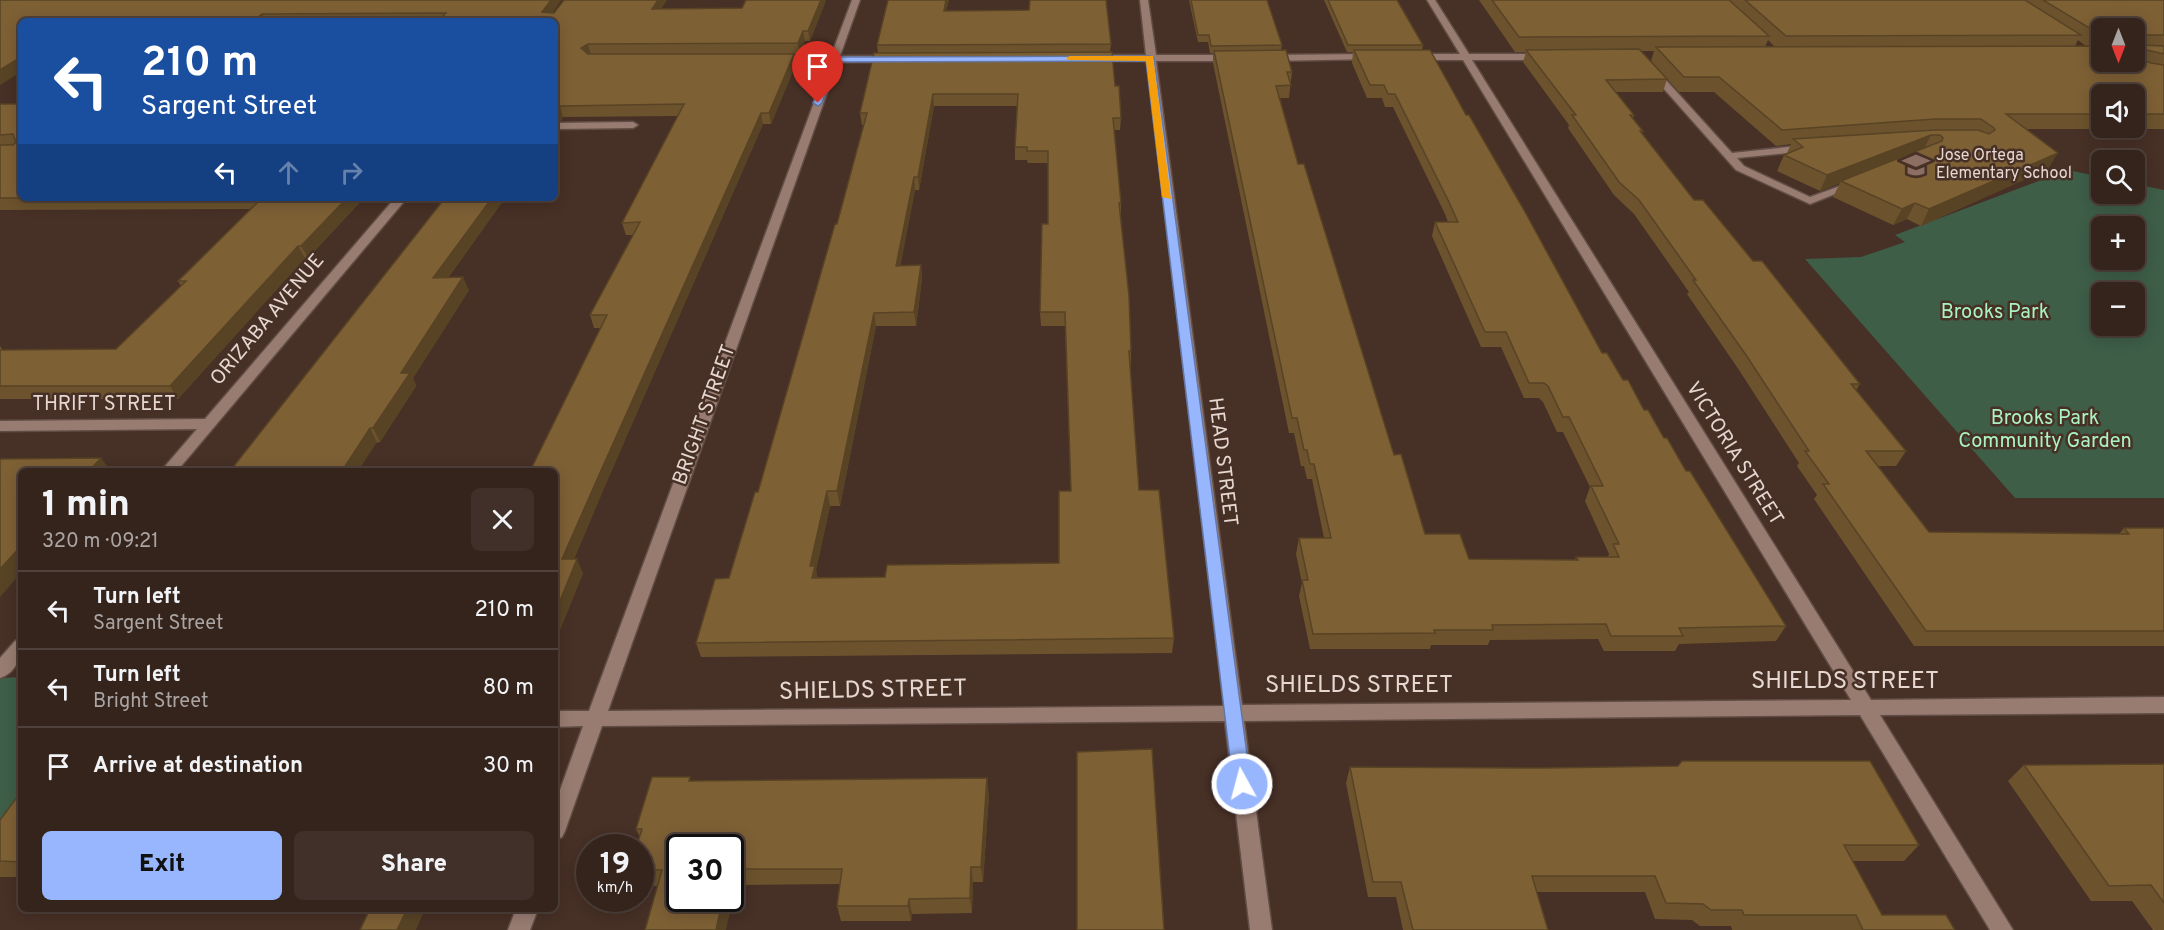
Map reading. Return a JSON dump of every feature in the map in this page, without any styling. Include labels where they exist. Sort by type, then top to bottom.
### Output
[{"type":"street","name":"BRIGHT STREET","points":[[558,823],[856,0]]},
{"type":"street","name":"HEAD STREET","points":[[1144,0],[1261,930]]},
{"type":"street","name":"VICTORIA STREET","points":[[1431,0],[2002,930]]},
{"type":"street","points":[[1257,58],[1376,57]]},
{"type":"street","points":[[1400,57],[1558,57]]},
{"type":"street","points":[[1080,58],[1245,58]]},
{"type":"street","points":[[762,59],[907,59]]},
{"type":"street","points":[[1647,65],[1740,168],[1810,201],[1867,179]]},
{"type":"street","points":[[558,126],[633,126]]},
{"type":"street","points":[[1729,156],[1819,147]]},
{"type":"street","name":"ORIZABA AVENUE","points":[[172,468],[398,201]]},
{"type":"street","name":"THRIFT STREET","points":[[0,426],[209,424]]},
{"type":"street","points":[[0,671],[18,650]]},
{"type":"street","name":"SHIELDS STREET","points":[[558,719],[2164,705]]},
{"type":"street","points":[[519,930],[526,912]]},
{"type":"green space","name":"Brooks Park","points":[[2068,170],[2091,175],[2091,204],[2145,204],[2145,186],[2164,190],[2164,498],[2015,498],[1805,259],[1861,257],[1905,242],[1895,235]]},
{"type":"green space","points":[[18,677],[18,832],[0,857],[0,678]]},
{"type":"building","points":[[0,0],[551,0],[542,12],[554,13],[564,0],[658,0],[652,9],[742,8],[746,0],[821,0],[808,31],[803,31],[798,43],[588,44],[581,48],[588,54],[794,54],[769,113],[761,113],[562,559],[577,559],[558,606],[558,468],[531,468],[607,315],[590,315],[640,222],[622,223],[684,104],[560,106],[558,108],[558,18],[441,18],[446,13],[262,14],[257,18],[18,18],[18,59],[0,70]]},
{"type":"building","points":[[888,0],[946,0],[944,11],[1029,10],[1030,0],[1106,0],[1111,44],[877,45]]},
{"type":"building","points":[[1191,0],[1267,0],[1282,45],[1211,46],[1209,35],[1198,35]]},
{"type":"building","points":[[1328,0],[1397,0],[1423,45],[1348,45]]},
{"type":"building","points":[[1492,0],[1729,0],[1769,36],[1519,37]]},
{"type":"building","points":[[1745,0],[2025,0],[2081,35],[1786,36]]},
{"type":"building","points":[[2043,0],[2164,0],[2164,35],[2145,35],[2145,18],[2091,18],[2091,29]]},
{"type":"building","points":[[2145,45],[2164,46],[2164,54],[2145,50]]},
{"type":"building","points":[[2091,46],[2091,72],[2145,72],[2145,61],[2164,65],[2164,114],[2145,114],[2145,84],[2091,84],[2091,114],[2006,114],[2058,153],[1929,209],[1915,203],[1902,209],[1841,181],[1942,141],[1943,138],[1940,135],[1931,135],[1827,175],[1784,155],[1803,147],[1793,139],[1935,130],[1978,130],[1989,134],[1995,130],[1994,128],[1981,119],[1935,119],[1782,130],[1719,77],[1684,77],[1656,47]]},
{"type":"building","points":[[1639,49],[1667,79],[1606,80],[1634,115],[1630,115],[1643,131],[1640,131],[1694,200],[1703,200],[1753,261],[1762,261],[1860,384],[1851,384],[1906,451],[1866,451],[1929,532],[2129,534],[2124,528],[2164,528],[2164,631],[1926,631],[1823,484],[1829,484],[1805,451],[1809,451],[1746,355],[1693,280],[1696,280],[1639,200],[1619,182],[1572,115],[1576,115],[1526,50]]},
{"type":"building","points":[[1286,50],[1292,72],[1287,72],[1291,85],[1276,86],[1298,164],[1304,164],[1394,455],[1401,454],[1425,534],[1460,534],[1469,559],[1578,560],[1576,557],[1619,557],[1613,544],[1619,544],[1591,486],[1603,486],[1569,417],[1563,417],[1548,386],[1544,383],[1529,383],[1506,332],[1485,332],[1435,222],[1458,222],[1448,200],[1395,94],[1388,94],[1384,85],[1370,85],[1354,50],[1430,50],[1466,115],[1469,115],[1524,210],[1602,353],[1607,353],[1623,380],[1628,380],[1644,410],[1648,410],[1686,471],[1690,471],[1786,626],[1679,628],[1683,636],[1611,636],[1606,624],[1492,625],[1493,630],[1434,630],[1435,633],[1313,634],[1302,580],[1308,580],[1299,538],[1331,538],[1314,464],[1310,464],[1307,450],[1304,450],[1297,418],[1292,418],[1214,51]]},
{"type":"building","points":[[1112,52],[1115,86],[1119,86],[1121,118],[1113,118],[1129,296],[1131,351],[1129,351],[1139,490],[1159,490],[1174,638],[696,643],[715,579],[729,578],[755,492],[758,492],[835,224],[837,224],[867,113],[860,113],[874,53]],"holes":[[[933,94],[1018,94],[1015,147],[1027,147],[1027,151],[1048,151],[1048,224],[1042,224],[1040,312],[1065,312],[1071,491],[1059,491],[1059,563],[887,565],[885,577],[812,578],[815,566],[810,566],[827,491],[837,491],[874,313],[914,312],[921,265],[896,266],[914,177],[918,177]]]},
{"type":"building","points":[[0,104],[18,104],[18,198],[0,198],[0,145],[13,145],[16,142],[13,134],[0,135]]},
{"type":"building","points":[[259,201],[344,201],[301,246],[298,246],[170,386],[0,386],[0,350],[116,349],[186,281],[178,281]]},
{"type":"building","points":[[443,201],[490,201],[433,278],[463,277],[401,373],[410,373],[344,468],[232,468]]},
{"type":"building","points":[[101,458],[92,468],[18,468],[18,549],[0,569],[0,459]]},
{"type":"building","points":[[1152,749],[1164,930],[1077,930],[1077,752]]},
{"type":"building","points":[[1682,761],[1870,761],[1919,845],[1844,845],[1882,915],[1946,915],[1955,930],[1863,930],[1856,915],[1744,915],[1742,910],[1711,910],[1703,904],[1666,903],[1655,876],[1532,876],[1548,930],[1413,930],[1401,882],[1373,882],[1350,767],[1678,766]]},
{"type":"building","points":[[2164,764],[2164,903],[2151,885],[2109,886],[2024,765]]},
{"type":"building","points":[[652,777],[690,777],[689,781],[987,778],[981,867],[971,867],[970,898],[909,899],[908,906],[837,906],[842,869],[744,869],[744,834],[666,834],[666,912],[720,912],[716,930],[645,930],[650,912],[654,912],[654,898],[662,870],[654,870],[654,834],[640,834],[642,829],[636,829]]},
{"type":"building","points":[[18,796],[18,862],[0,861],[0,820]]},
{"type":"building","points":[[369,912],[406,912],[397,930],[360,930]]},
{"type":"slow traffic","points":[[1070,58],[1150,58],[1167,197]]},
{"type":"place","name":"Jose Ortega Elementary School","points":[[1916,165]]},
{"type":"route","points":[[818,103],[834,59],[1150,58],[1242,784]]},
{"type":"park label","name":"Brooks Park Community Garden","points":[[2045,430]]}]
